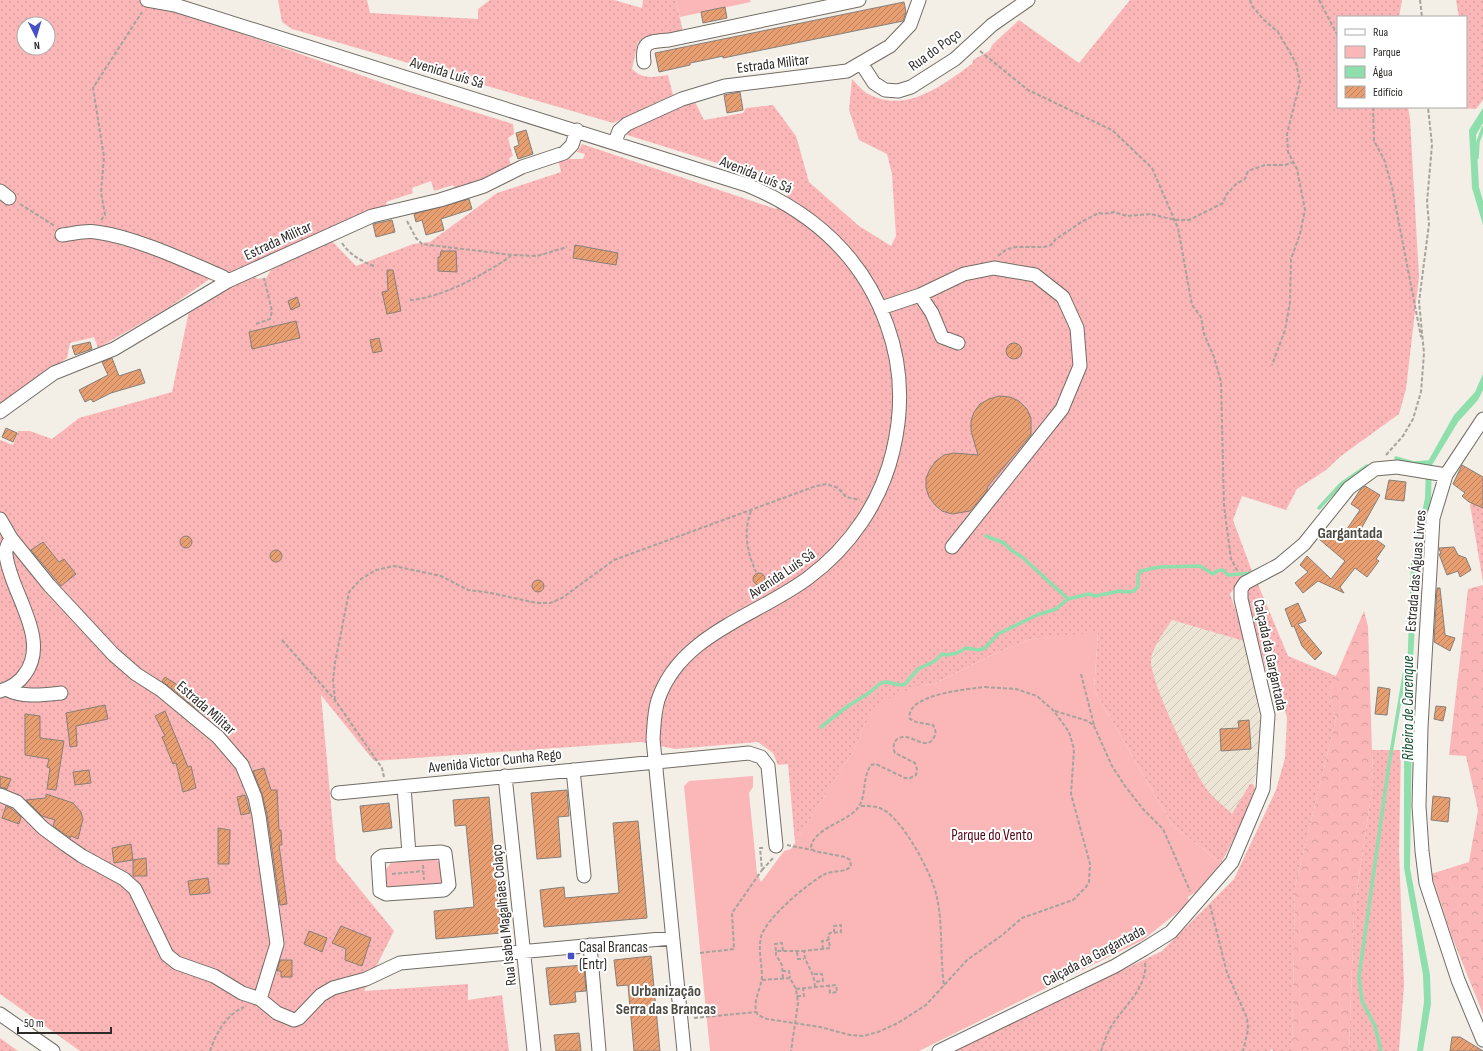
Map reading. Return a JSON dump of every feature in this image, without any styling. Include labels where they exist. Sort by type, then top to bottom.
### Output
[{"type":"street","name":"Avenida Luís Sá","points":[[148,0],[172,3],[747,185],[789,205],[822,228],[844,250],[862,274],[881,308],[892,337],[899,380],[900,407],[897,434],[889,466],[873,505],[856,530],[827,563],[776,600],[712,635],[690,650],[677,664],[667,680],[658,700],[654,716],[653,739],[684,1051]]},
{"type":"street","points":[[644,62],[643,51],[645,45],[651,42],[669,40],[859,0]]},
{"type":"street","name":"Estrada Militar","points":[[615,142],[619,131],[626,124],[682,99],[725,86],[847,71],[890,46],[910,25],[919,0]]},
{"type":"street","name":"Rua do Poço","points":[[861,63],[874,83],[885,90],[898,91],[910,87],[955,59],[992,25],[1028,0]]},
{"type":"street","name":"Estrada Militar","points":[[0,412],[54,374],[114,349],[228,282],[372,216],[403,210],[484,186],[522,167],[564,152],[572,144],[577,130]]},
{"type":"street","points":[[62,235],[94,231],[112,235],[175,256],[222,277],[228,282]]},
{"type":"street","points":[[881,308],[920,295],[964,274],[994,268],[1035,275],[1063,297],[1077,328],[1080,366],[1062,409],[952,547]]},
{"type":"street","points":[[920,295],[932,313],[942,337],[958,343]]},
{"type":"street","name":"Estrada das Águas Livres","points":[[1483,419],[1440,473],[1430,560],[1421,727],[1419,806],[1422,851],[1428,890],[1458,980],[1483,1040]]},
{"type":"street","name":"Calçada da Gargantada","points":[[938,1051],[1115,966],[1144,949],[1171,932],[1207,891],[1232,862],[1263,789],[1268,715],[1241,599],[1242,589],[1245,583],[1279,565],[1304,544],[1349,488],[1375,469],[1384,468],[1440,473]]},
{"type":"street","name":"Estrada Militar","points":[[0,519],[10,538],[49,585],[113,654],[136,674],[161,690],[218,737],[242,765],[255,797],[259,816],[276,944],[258,999]]},
{"type":"street","points":[[3,690],[16,684],[29,668],[33,660],[34,648],[30,628],[6,555],[10,538]]},
{"type":"street","points":[[3,690],[29,695],[61,693]]},
{"type":"street","name":"Avenida Victor Cunha Rego","points":[[338,793],[749,753],[761,757],[768,766],[776,846]]},
{"type":"street","points":[[573,770],[584,876]]},
{"type":"street","name":"Rua Isabel Magalhães Colaço","points":[[505,776],[534,1051]]},
{"type":"street","points":[[404,786],[416,854]]},
{"type":"street","points":[[0,795],[17,802],[43,828],[66,845],[82,856],[124,879],[135,889],[167,955],[177,963],[214,976],[242,993],[258,999],[277,1013],[291,1019],[297,1019],[321,995],[332,988],[366,979],[400,963],[524,950],[672,938]]},
{"type":"street","points":[[445,853],[449,885],[446,889],[383,894],[380,891],[377,862],[380,857],[416,854],[445,853]]},
{"type":"street","points":[[590,945],[599,1051]]},
{"type":"street","points":[[0,1014],[53,1051]]},
{"type":"path","points":[[94,231],[105,215],[101,192],[104,157],[93,88],[148,0]]},
{"type":"path","points":[[1250,0],[1252,6],[1264,20],[1278,32],[1296,62],[1300,82],[1289,121],[1287,134],[1288,152],[1294,162],[1302,188],[1305,210],[1300,234],[1291,259],[1290,302],[1285,330],[1272,365]]},
{"type":"path","points":[[1319,0],[1337,34]]},
{"type":"path","points":[[1420,0],[1422,16]]},
{"type":"path","points":[[972,44],[1028,90],[1112,130],[1152,168],[1175,220],[1192,305],[1201,317],[1204,334],[1214,358],[1221,382],[1224,506],[1231,559],[1245,583]]},
{"type":"path","points":[[1373,108],[1374,140],[1384,158],[1390,180],[1416,319],[1424,353],[1421,392],[1413,418],[1403,436],[1385,456],[1384,468]]},
{"type":"path","points":[[1422,343],[1419,302],[1428,224],[1427,202],[1432,145],[1428,108]]},
{"type":"path","points":[[994,268],[998,255],[1007,249],[1024,246],[1044,247],[1051,245],[1056,239],[1083,221],[1099,213],[1104,214],[1114,212],[1127,216],[1151,214],[1161,218],[1189,220],[1223,203],[1226,195],[1236,184],[1245,179],[1248,171],[1265,165],[1285,165],[1294,162]]},
{"type":"path","points":[[4,194],[54,224],[62,235]]},
{"type":"path","points":[[403,210],[416,238],[422,244],[512,255],[537,256],[567,247]]},
{"type":"path","points":[[336,232],[348,251],[360,260],[374,266]]},
{"type":"path","points":[[410,300],[423,299],[486,273],[512,255]]},
{"type":"path","points":[[256,324],[270,319],[272,311],[261,267]]},
{"type":"path","points":[[335,700],[333,680],[335,664],[349,592],[361,579],[376,570],[394,566],[441,576],[468,590],[491,592],[537,603],[550,603],[562,598],[614,560],[816,486],[827,484],[838,488],[846,497],[873,505]]},
{"type":"path","points":[[751,510],[747,520],[748,551],[756,572]]},
{"type":"path","points":[[282,640],[335,700],[382,768],[388,788]]},
{"type":"path","points":[[1081,674],[1094,726],[1112,766],[1143,809],[1163,829],[1184,878],[1197,902]]},
{"type":"path","points":[[681,1018],[756,1012],[767,1019],[820,1027],[850,1035],[870,1035],[898,1023],[916,1013],[935,997],[966,960],[1001,936],[1022,918],[1073,900],[1086,887],[1089,878],[1090,864],[1072,794],[1073,743],[1066,727],[1054,711],[1037,696],[1016,689],[985,687],[944,692],[934,695],[919,703],[910,712],[909,716],[912,721],[933,725],[935,734],[933,739],[923,743],[908,737],[900,738],[893,745],[895,753],[915,763],[917,769],[916,775],[910,778],[905,778],[880,765],[873,764],[869,768],[861,806],[851,815],[816,837],[812,843],[812,850]]},
{"type":"path","points":[[1054,711],[1088,721],[1094,726]]},
{"type":"path","points":[[861,806],[882,809],[898,822],[908,836],[933,883],[938,899],[944,986]]},
{"type":"path","points":[[700,953],[734,949],[732,913],[762,870],[760,848],[784,845],[845,857],[850,860],[851,866],[846,869],[821,876],[784,906],[766,926],[760,943],[762,980],[756,1002],[756,1012]]},
{"type":"path","points":[[416,854],[423,871],[424,891]]},
{"type":"path","points":[[379,875],[423,871]]},
{"type":"path","points":[[1207,891],[1221,954],[1227,973],[1247,1018],[1248,1030],[1243,1051]]},
{"type":"path","points":[[776,951],[797,952],[830,948],[830,933],[841,932],[841,925],[834,926],[834,932]]},
{"type":"path","points":[[823,949],[822,941],[829,940]]},
{"type":"path","points":[[783,951],[782,944],[775,944],[776,955],[782,965],[783,978]]},
{"type":"path","points":[[1101,1051],[1111,1026],[1136,992],[1146,970],[1144,949]]},
{"type":"path","points":[[804,951],[804,959],[814,974],[815,987]]},
{"type":"path","points":[[797,952],[798,959],[804,959]]},
{"type":"path","points":[[782,971],[790,971],[790,978],[796,989],[797,996],[795,1024],[790,1051]]},
{"type":"path","points":[[814,974],[822,974],[823,981],[815,982]]},
{"type":"path","points":[[762,980],[790,978]]},
{"type":"path","points":[[796,989],[829,985],[836,985],[837,992],[830,993],[829,985]]},
{"type":"path","points":[[797,996],[804,996],[803,988]]},
{"type":"path","points":[[210,1051],[215,1034],[227,1020],[238,1009],[251,1004],[258,999]]},
{"type":"shaded area","points":[[1172,620],[1247,642],[1260,719],[1262,754],[1253,784],[1255,788],[1235,838],[1221,863],[1098,632]]},
{"type":"green space","points":[[0,0],[146,0],[406,91],[513,124],[514,134],[508,138],[513,156],[509,158],[511,165],[484,182],[456,191],[453,185],[434,191],[431,181],[412,188],[413,193],[386,202],[387,207],[230,275],[103,228],[62,227],[61,242],[106,235],[211,278],[168,308],[98,348],[94,337],[70,343],[67,358],[0,404]]},
{"type":"green space","points":[[278,0],[367,0],[370,13],[478,19],[478,9],[490,0],[614,0],[642,8],[643,0],[676,0],[683,32],[638,42],[632,69],[640,75],[649,77],[668,75],[673,95],[613,123],[292,29],[282,22]]},
{"type":"green space","points":[[676,0],[750,0],[751,2],[680,17]]},
{"type":"green space","points":[[1130,0],[1402,0],[1399,16],[1337,16],[1337,108],[1408,108],[1410,119],[1419,277],[1406,389],[1399,414],[1341,456],[1326,470],[1297,489],[1286,510],[1242,496],[1233,520],[1253,574],[1240,581],[1230,594],[1247,642],[1172,620],[1152,653],[1152,668],[1163,702],[1190,760],[1210,793],[1232,814],[1250,784],[1253,784],[1255,788],[1241,825],[1221,863],[1173,826],[1094,690],[1098,633],[1031,639],[992,655],[932,685],[923,684],[865,724],[854,750],[795,843],[788,764],[778,765],[773,753],[758,742],[675,749],[641,742],[374,761],[321,695],[336,860],[394,931],[364,991],[468,984],[468,1000],[502,995],[509,1051],[80,1051],[0,994],[0,440],[13,445],[18,431],[30,431],[52,439],[79,418],[172,392],[189,311],[252,275],[258,279],[266,278],[271,270],[331,240],[356,266],[413,244],[430,242],[497,193],[561,172],[558,159],[583,159],[585,154],[577,152],[582,144],[776,209],[795,187],[627,135],[629,128],[694,100],[704,120],[743,113],[746,108],[773,105],[796,136],[809,182],[859,226],[891,246],[896,236],[892,174],[887,154],[859,140],[849,110],[852,79],[865,92],[880,99],[894,101],[922,95],[948,81],[972,64],[973,60],[989,51],[993,44],[1019,20],[1079,63]]},
{"type":"green space","points":[[1456,0],[1483,0],[1483,100],[1476,109],[1459,108],[1467,108],[1467,16],[1459,16]]},
{"type":"green space","points":[[1483,483],[1483,582],[1470,505]]},
{"type":"green space","points":[[1257,582],[1288,656],[1336,676],[1329,692],[1336,719],[1295,887],[1292,1051],[1273,1051],[1272,1049],[1270,1051],[954,1051],[1162,951],[1234,879],[1276,790],[1285,758],[1287,718],[1283,705],[1274,699],[1246,597],[1249,589]]},
{"type":"green space","points":[[1483,585],[1483,1014],[1452,937],[1431,874],[1469,862],[1478,810],[1466,756],[1449,755],[1468,589]]},
{"type":"green space","points":[[1364,611],[1368,626],[1373,782],[1354,910],[1349,1051],[1292,1051],[1295,887],[1336,719],[1329,692]]},
{"type":"green space","name":"Parque do Vento","points":[[1098,632],[1094,690],[1173,826],[1221,863],[1196,892],[1188,897],[1189,903],[1143,940],[919,1051],[710,1051],[684,786],[689,781],[753,776],[753,787],[749,793],[757,873],[761,882],[784,851],[791,849],[854,750],[865,724],[882,701],[923,684],[932,685],[992,655],[1031,639]]},
{"type":"green space","points":[[1372,750],[1401,750],[1399,850],[1404,985],[1399,1051],[1349,1051],[1354,910],[1373,782]]},
{"type":"green space","points":[[434,858],[440,863],[443,880],[439,885],[389,888],[384,881],[384,871],[391,863]]},
{"type":"green space","points":[[0,1038],[18,1051],[0,1051]]},
{"type":"water","points":[[1483,108],[1483,123],[1476,135],[1479,187],[1483,201],[1483,225],[1472,188],[1469,130]]},
{"type":"water","points":[[1483,374],[1483,390],[1478,400],[1458,422],[1432,465],[1431,499],[1418,564],[1413,662],[1410,868],[1430,975],[1431,1004],[1423,1051],[1417,1051],[1424,1002],[1423,975],[1404,868],[1404,755],[1411,564],[1425,498],[1426,465],[1454,415],[1475,392]]},
{"type":"building","points":[[904,2],[906,12],[903,21],[723,58],[723,56],[690,63],[690,65],[659,72],[655,53]]},
{"type":"building","points":[[725,7],[727,18],[703,23],[701,12]]},
{"type":"building","points":[[740,92],[743,110],[727,113],[724,95]]},
{"type":"building","points":[[526,130],[533,154],[518,159],[514,147],[519,145],[516,133]]},
{"type":"building","points":[[469,199],[472,209],[441,219],[444,230],[426,235],[422,220],[416,222],[414,214]]},
{"type":"building","points":[[392,220],[395,232],[376,237],[373,224]]},
{"type":"building","points":[[575,245],[618,253],[616,265],[573,258]]},
{"type":"building","points":[[441,251],[456,251],[457,272],[438,271],[438,257],[440,257]]},
{"type":"building","points":[[387,270],[393,270],[401,311],[387,314],[382,292],[388,291]]},
{"type":"building","points":[[297,297],[300,306],[291,310],[288,301]]},
{"type":"building","points":[[296,321],[300,338],[252,349],[249,332]]},
{"type":"building","points":[[379,338],[382,351],[373,353],[370,340]]},
{"type":"building","points":[[90,342],[92,349],[75,355],[72,346]]},
{"type":"building","points":[[1011,343],[1017,343],[1022,348],[1020,357],[1017,359],[1011,359],[1006,354],[1006,348]]},
{"type":"building","points":[[112,358],[119,376],[140,369],[145,383],[111,393],[93,402],[91,399],[85,402],[79,390],[108,375],[102,362]]},
{"type":"building","points":[[999,396],[1010,397],[1019,401],[1027,409],[1031,418],[1031,435],[988,486],[987,491],[970,511],[952,514],[942,511],[929,497],[926,488],[926,478],[930,469],[936,461],[944,455],[954,453],[978,455],[971,431],[971,421],[974,412],[980,404]]},
{"type":"building","points":[[6,428],[17,433],[13,442],[2,437]]},
{"type":"building","points":[[1462,465],[1483,477],[1483,508],[1469,502],[1462,496],[1465,493],[1453,484]]},
{"type":"building","points":[[1389,480],[1406,482],[1404,501],[1385,499]]},
{"type":"building","points":[[1365,486],[1380,495],[1361,529],[1385,546],[1376,559],[1379,561],[1367,577],[1355,568],[1340,587],[1344,593],[1318,581],[1303,593],[1295,583],[1308,572],[1300,565],[1307,556],[1331,579],[1345,561],[1319,539],[1327,529],[1340,539],[1360,510],[1351,504],[1360,490]]},
{"type":"building","points":[[184,536],[188,536],[192,542],[188,548],[184,548],[180,544],[180,540]]},
{"type":"building","points":[[43,542],[59,562],[64,559],[76,574],[61,586],[31,550]]},
{"type":"building","points":[[1454,547],[1458,555],[1466,558],[1471,570],[1460,577],[1458,571],[1447,575],[1439,554],[1441,554],[1439,548]]},
{"type":"building","points":[[274,550],[278,550],[282,556],[278,562],[274,562],[270,558],[270,554]]},
{"type":"building","points":[[757,573],[761,573],[765,579],[761,585],[757,585],[753,581],[753,577]]},
{"type":"building","points":[[536,580],[540,580],[544,586],[540,592],[536,592],[532,588],[532,584]]},
{"type":"building","points":[[1437,588],[1440,588],[1445,635],[1455,638],[1450,651],[1434,642]]},
{"type":"building","points":[[1298,603],[1306,621],[1298,624],[1322,653],[1315,660],[1302,646],[1285,609]]},
{"type":"building","points":[[165,677],[192,694],[194,692],[206,702],[199,711],[162,681]]},
{"type":"building","points":[[1378,687],[1390,689],[1387,715],[1375,714]]},
{"type":"building","points":[[105,705],[108,719],[76,726],[77,746],[70,747],[66,713]]},
{"type":"building","points":[[1436,706],[1446,707],[1443,721],[1434,719]]},
{"type":"building","points":[[165,711],[188,767],[191,766],[196,788],[183,792],[176,763],[173,764],[162,737],[165,736],[155,716]]},
{"type":"building","points":[[25,714],[40,716],[40,738],[64,741],[56,790],[47,789],[50,768],[47,767],[49,759],[25,755]]},
{"type":"building","points":[[1249,720],[1251,749],[1221,751],[1220,729],[1239,728],[1238,721]]},
{"type":"building","points":[[264,768],[271,790],[277,790],[279,830],[281,830],[282,845],[279,845],[287,904],[280,905],[267,814],[262,794],[253,771]]},
{"type":"building","points":[[89,770],[91,783],[75,785],[73,772]]},
{"type":"building","points":[[0,776],[11,779],[7,789],[0,787]]},
{"type":"building","points":[[567,790],[569,816],[558,817],[561,857],[537,859],[531,793]]},
{"type":"building","points":[[46,794],[73,803],[81,812],[83,819],[78,839],[71,836],[70,838],[53,826],[55,820],[42,816],[26,800],[46,798]]},
{"type":"building","points":[[245,795],[250,813],[241,815],[237,797]]},
{"type":"building","points":[[1433,796],[1450,798],[1448,822],[1431,820]]},
{"type":"building","points":[[489,797],[501,933],[436,939],[434,911],[474,907],[466,825],[455,826],[453,800]]},
{"type":"building","points":[[389,803],[392,828],[363,832],[360,806]]},
{"type":"building","points":[[6,806],[21,817],[19,824],[2,818]]},
{"type":"building","points":[[638,821],[647,918],[544,927],[540,890],[564,887],[565,898],[619,893],[613,823]]},
{"type":"building","points":[[218,828],[230,830],[229,864],[218,864]]},
{"type":"building","points":[[131,844],[133,860],[114,863],[112,848]]},
{"type":"building","points":[[146,858],[147,876],[133,876],[133,860]]},
{"type":"building","points":[[208,878],[210,893],[190,895],[188,881]]},
{"type":"building","points":[[341,926],[371,938],[362,966],[345,960],[346,949],[332,943]]},
{"type":"building","points":[[309,931],[327,938],[322,952],[304,944]]},
{"type":"building","points":[[651,956],[660,1051],[634,1051],[628,985],[617,986],[614,960]]},
{"type":"building","points":[[280,960],[292,960],[292,977],[281,977],[281,971],[277,971]]},
{"type":"building","points":[[584,965],[586,991],[575,992],[576,1002],[550,1005],[546,968]]},
{"type":"building","points":[[579,1033],[581,1051],[556,1051],[554,1035]]},
{"type":"building","points":[[1452,1037],[1460,1037],[1483,1051],[1450,1051]]},
{"type":"waterway","name":"Ribeira de Carenque","points":[[1477,158],[1478,142],[1483,128]]},
{"type":"waterway","points":[[1396,458],[1413,463],[1430,462]]},
{"type":"waterway","points":[[1319,508],[1341,484],[1367,466]]},
{"type":"waterway","points":[[986,536],[1004,543],[1011,550],[1022,557],[1068,599]]},
{"type":"waterway","points":[[821,727],[881,683],[887,682],[900,685],[905,684],[918,669],[935,661],[942,654],[947,655],[957,653],[966,648],[979,650],[985,648],[998,634],[1037,615],[1056,609],[1068,599],[1089,594],[1095,596],[1120,591],[1134,591],[1138,586],[1138,576],[1141,571],[1159,567],[1200,566],[1213,574],[1217,571],[1223,570],[1228,575],[1252,573]]},
{"type":"waterway","points":[[1381,1051],[1375,1026],[1362,1001],[1359,977],[1388,771],[1407,658]]},
{"type":"place","name":"Casal Brancas (Entr)","points":[[571,956]]},
{"type":"district","name":"Gargantada","points":[[1350,533]]},
{"type":"district","name":"Urbanização Serra das Brancas","points":[[666,1000]]}]
